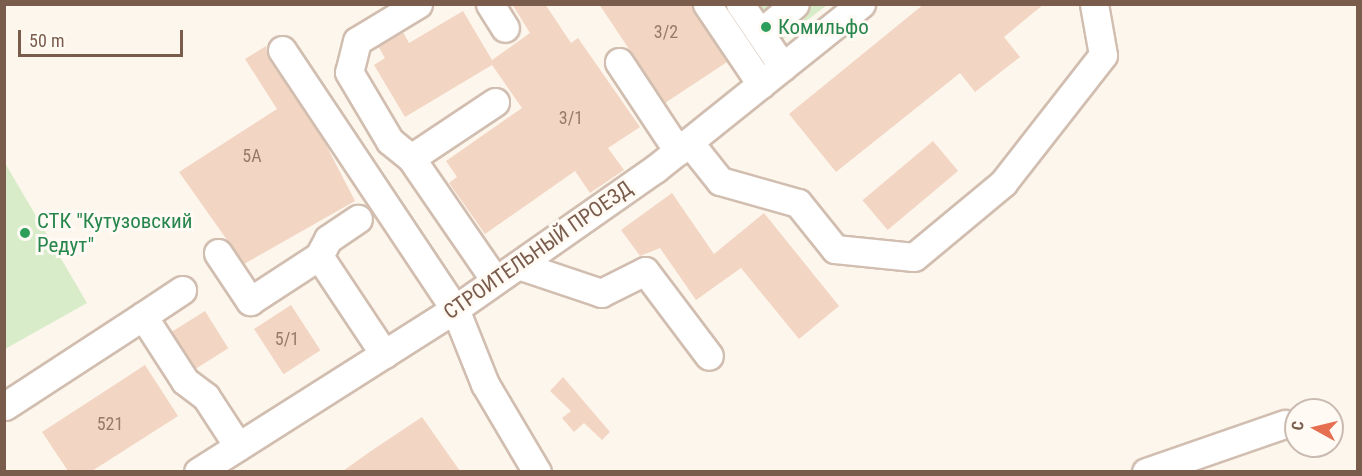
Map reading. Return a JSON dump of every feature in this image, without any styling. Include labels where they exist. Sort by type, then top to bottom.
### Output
[{"type":"street","points":[[418,4],[357,41],[349,72],[390,141],[411,158],[495,280]]},
{"type":"street","points":[[490,4],[505,28]]},
{"type":"street","points":[[707,4],[761,84]]},
{"type":"street","points":[[740,4],[783,67]]},
{"type":"street","points":[[760,33],[795,4]]},
{"type":"street","name":"СТРОИТЕЛЬНЫЙ ПРОЕЗД","points":[[198,471],[455,309],[518,265],[683,146],[861,4]]},
{"type":"street","points":[[619,62],[683,146],[720,181],[798,203],[835,249],[914,257],[1003,183],[1103,55],[1094,4]]},
{"type":"street","points":[[282,50],[455,309],[485,384],[537,471]]},
{"type":"street","points":[[411,158],[495,102]]},
{"type":"street","points":[[218,253],[250,301],[319,256],[328,238],[358,219]]},
{"type":"street","points":[[319,256],[384,354]]},
{"type":"street","points":[[518,265],[601,293],[645,271],[709,356]]},
{"type":"street","points":[[4,406],[182,290]]},
{"type":"street","points":[[143,316],[185,381],[206,397],[238,446]]},
{"type":"street","points":[[1146,471],[1284,424]]},
{"type":"green space","name":"Комильфо","points":[[718,5],[827,5],[756,60]]},
{"type":"green space","name":"СТК \"Кутузовский Редут\"","points":[[5,163],[87,303],[4,349]]},
{"type":"building","points":[[512,4],[545,4],[571,43],[578,38],[640,127],[608,148],[624,170],[590,193],[575,171],[485,234],[449,183],[457,177],[446,161],[522,108],[492,65],[405,117],[374,65],[385,58],[378,46],[403,32],[409,43],[463,11],[492,60],[530,33]]},
{"type":"building","points":[[599,4],[691,4],[727,62],[665,103]]},
{"type":"building","points":[[924,4],[1044,4],[1004,37],[1020,57],[975,92],[960,73],[836,172],[789,114]]},
{"type":"building","points":[[266,46],[269,59],[324,141],[355,201],[244,264],[179,172],[277,109],[245,59]]},
{"type":"building","points":[[933,141],[958,171],[888,230],[863,200]]},
{"type":"building","points":[[672,193],[714,254],[764,213],[839,306],[799,339],[741,268],[696,300],[660,248],[640,256],[621,230]]},
{"type":"building","points":[[291,305],[320,350],[284,374],[254,329]]},
{"type":"building","points":[[205,311],[228,348],[195,369],[172,332]]},
{"type":"building","points":[[145,365],[178,416],[92,471],[68,471],[42,432]]},
{"type":"building","points":[[563,377],[610,432],[602,440],[584,423],[574,432],[562,418],[571,411],[550,391]]},
{"type":"building","points":[[422,417],[460,471],[343,471],[371,451]]},
{"type":"place","name":"Комильфо","points":[[766,27]]},
{"type":"place","name":"СТК \"Кутузовский Редут\"","points":[[25,233]]}]
